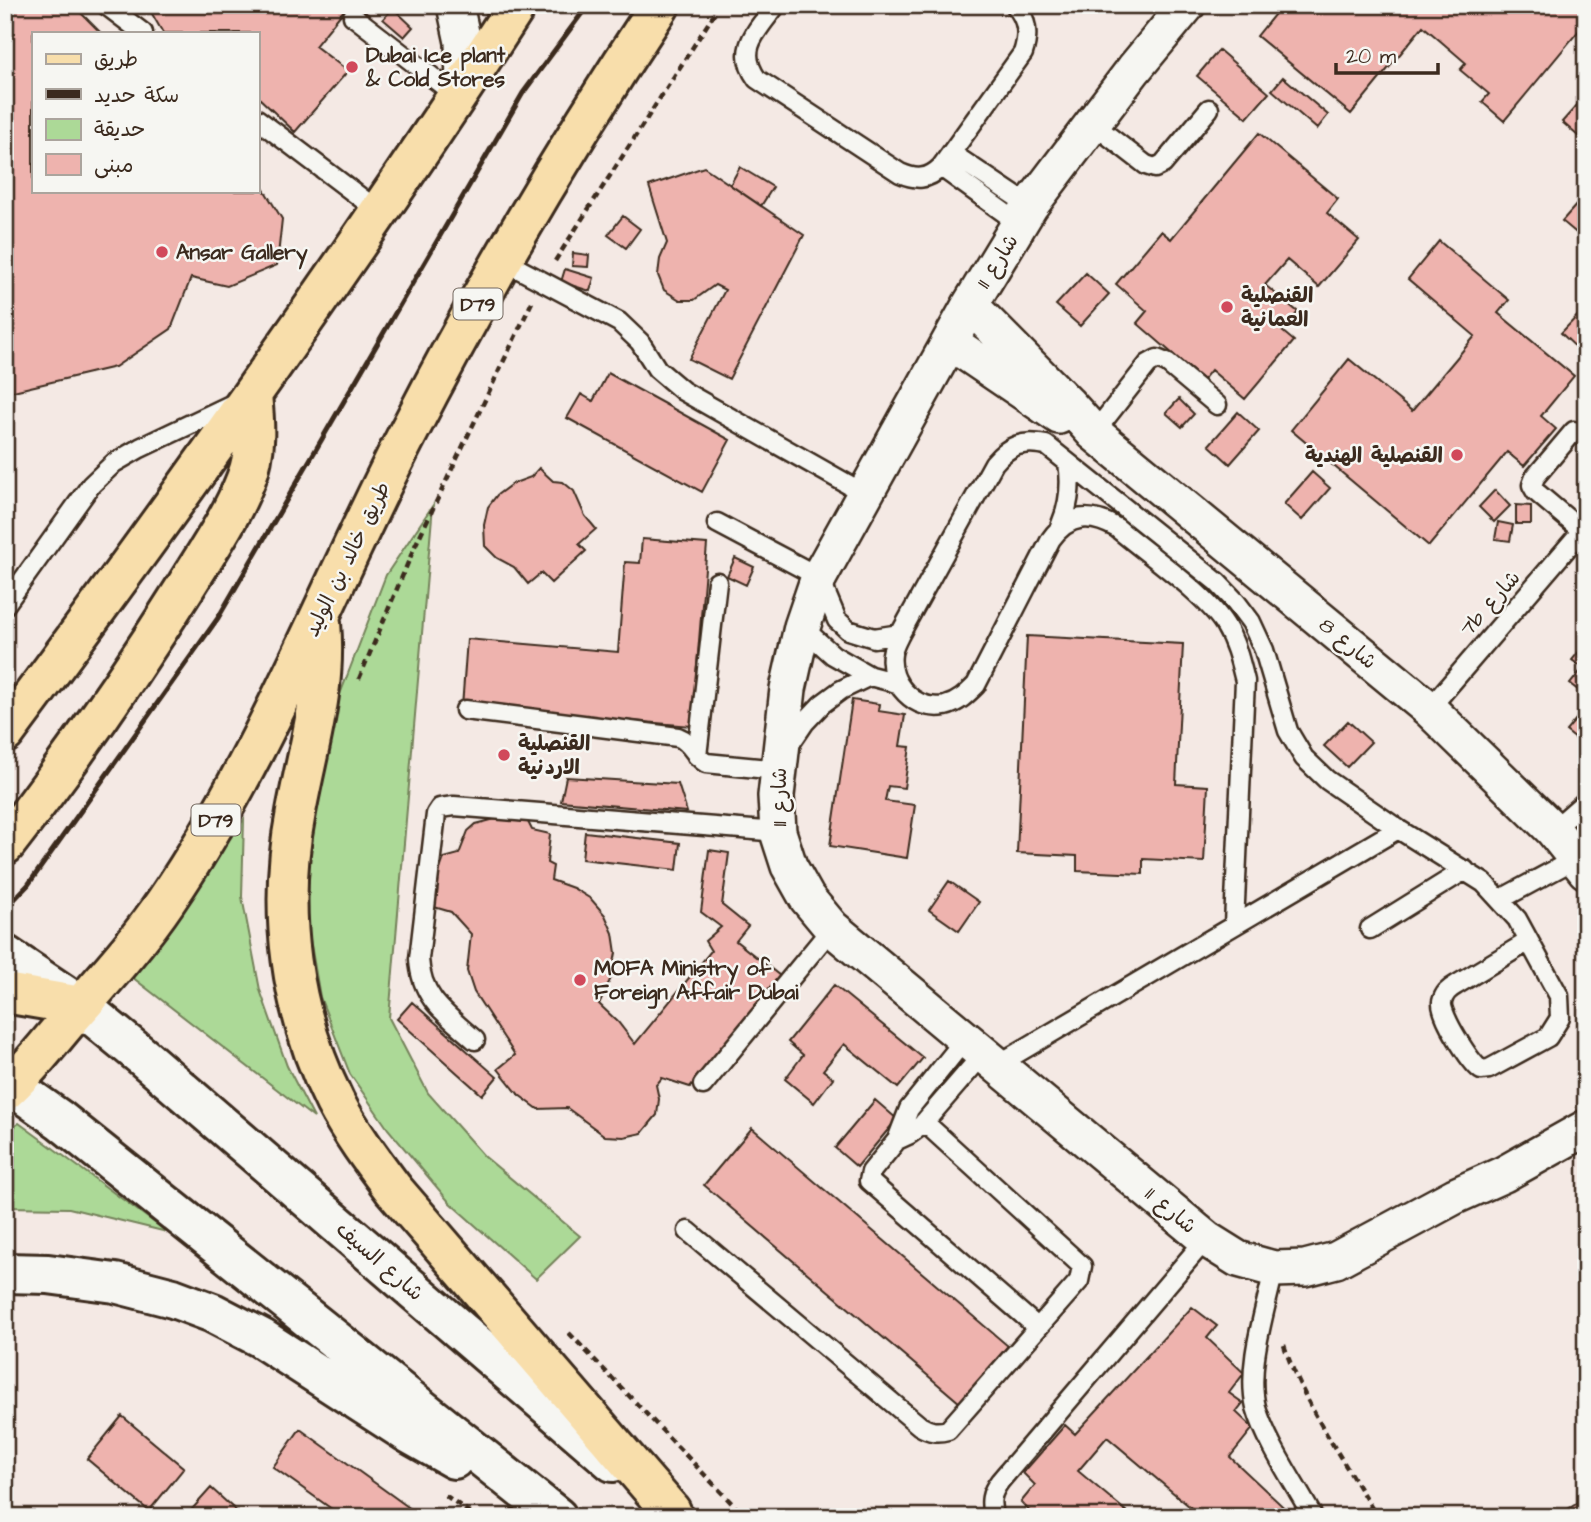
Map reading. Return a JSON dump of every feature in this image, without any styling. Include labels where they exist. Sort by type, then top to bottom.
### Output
[{"type":"main road","points":[[5,733],[252,395],[380,212],[517,5]]},
{"type":"main road","name":"طريق خالد بن الوليد","points":[[7,1084],[81,1006],[166,902],[205,838],[250,761],[407,436],[502,260],[605,88],[660,5]]},
{"type":"main road","points":[[5,845],[99,719],[166,617],[234,503],[246,480],[253,453],[256,427],[252,395]]},
{"type":"main road","points":[[320,616],[323,670],[320,699],[295,815],[287,904],[290,958],[299,1005],[314,1054],[335,1102],[362,1147],[394,1190],[674,1514]]},
{"type":"main road","points":[[5,697],[62,657]]},
{"type":"main road","name":"شارع السيف","points":[[5,955],[81,1006],[674,1514]]},
{"type":"main road","points":[[5,993],[81,1006]]},
{"type":"main road","points":[[7,1084],[60,1120],[554,1515]]},
{"type":"main road","points":[[5,1273],[115,1283],[173,1298],[213,1313],[261,1338],[408,1433],[554,1515]]},
{"type":"street","points":[[455,5],[463,43],[461,92]]},
{"type":"street","name":"شارع 11","points":[[1186,5],[1025,215],[970,305],[819,577],[802,627],[788,689],[778,766],[778,832],[789,866],[807,898],[832,928],[1206,1239],[1238,1259],[1274,1269],[1305,1268],[1336,1260],[1586,1129]]},
{"type":"street","name":"شارع 8","points":[[970,305],[1094,433],[1429,709],[1553,830],[1581,864]]},
{"type":"street","name":"شارع 8","points":[[950,342],[1051,411],[1094,433]]},
{"type":"street","name":"شارع 11","points":[[1455,1196],[1496,1161],[1586,1105]]},
{"type":"lane","points":[[106,5],[142,32]]},
{"type":"lane","points":[[775,5],[749,43],[747,56],[757,79],[900,173],[922,178],[934,174],[946,160],[1023,53],[1028,39],[1027,25],[1015,5]]},
{"type":"lane","points":[[353,16],[461,92]]},
{"type":"lane","points":[[1093,124],[1155,168],[1163,164],[1209,109]]},
{"type":"lane","points":[[259,121],[380,212]]},
{"type":"lane","points":[[946,160],[1025,215]]},
{"type":"lane","points":[[502,260],[619,322],[639,342],[657,369],[683,391],[865,494]]},
{"type":"lane","points":[[1094,433],[1148,364],[1157,359],[1167,363],[1217,405]]},
{"type":"lane","points":[[5,605],[91,485],[114,463],[140,447],[252,395]]},
{"type":"lane","points":[[1574,431],[1535,477],[1532,485],[1536,492],[1584,529]]},
{"type":"lane","points":[[1068,463],[1069,502],[1060,527],[1051,539],[976,685],[963,699],[945,706],[926,706],[909,698],[897,683],[892,668],[892,652],[900,634],[1003,451],[1016,444],[1031,442],[1046,445],[1198,565],[1236,601],[1251,622],[1264,649],[1288,731],[1304,758],[1327,780],[1398,829],[1485,883],[1517,919],[1529,941],[1559,996],[1560,1018],[1548,1037],[1489,1069],[1481,1070],[1474,1064],[1446,1019],[1442,1000],[1447,991],[1529,941]]},
{"type":"lane","points":[[1060,527],[1089,517],[1103,520],[1116,528],[1205,602],[1224,624],[1238,651],[1245,681],[1234,924]]},
{"type":"lane","points":[[716,523],[819,577],[834,614],[848,630],[874,638],[900,634]]},
{"type":"lane","name":"7b شارع","points":[[1429,709],[1584,529]]},
{"type":"lane","points":[[697,756],[717,582]]},
{"type":"lane","points":[[802,627],[833,655],[870,677],[897,683]]},
{"type":"lane","points":[[465,710],[678,737],[688,742],[697,756],[706,763],[778,766],[805,722],[822,704],[841,690],[870,677]]},
{"type":"lane","points":[[1553,830],[1586,801]]},
{"type":"lane","points":[[475,1040],[435,1004],[425,990],[420,974],[419,959],[435,821],[440,808],[467,807],[778,832]]},
{"type":"lane","points":[[1038,1327],[871,1184],[871,1172],[897,1140],[909,1109],[982,1052],[1234,924],[1398,829]]},
{"type":"lane","points":[[1501,899],[1581,864]]},
{"type":"lane","points":[[1370,929],[1465,870]]},
{"type":"lane","points":[[702,1085],[832,928]]},
{"type":"lane","points":[[897,1140],[910,1134],[924,1122],[982,1052]]},
{"type":"lane","points":[[688,1231],[929,1431],[938,1433],[948,1430],[1079,1281],[1083,1272],[1080,1262],[924,1122]]},
{"type":"lane","points":[[994,1517],[990,1505],[992,1492],[1000,1481],[1206,1239]]},
{"type":"lane","points":[[1274,1269],[1256,1357],[1253,1382],[1256,1406],[1265,1430],[1313,1517]]},
{"type":"path","points":[[1283,1341],[1290,1365],[1304,1393],[1377,1517]]},
{"type":"path","points":[[443,1493],[476,1517]]},
{"type":"green space","points":[[433,505],[389,1018],[428,1093],[484,1156],[580,1236],[536,1279],[450,1203],[388,1129],[350,1074],[320,997],[307,922],[306,849],[317,769],[339,697],[386,575]]},
{"type":"green space","points":[[244,819],[242,897],[260,990],[287,1066],[314,1118],[132,977]]},
{"type":"green space","points":[[19,1123],[167,1232],[69,1208],[5,1207],[5,1134]]},
{"type":"building","points":[[5,5],[56,5],[79,11],[100,32],[32,32],[32,192],[259,192],[259,181],[282,219],[277,265],[227,286],[191,278],[171,329],[115,367],[5,393]]},
{"type":"building","points":[[147,5],[341,5],[345,9],[315,46],[348,71],[295,132],[259,98],[259,32],[162,32]]},
{"type":"building","points":[[1282,5],[1586,5],[1586,22],[1504,121],[1482,102],[1489,94],[1460,70],[1466,63],[1423,26],[1351,114],[1257,36]]},
{"type":"building","points":[[393,8],[413,27],[404,37],[383,19]]},
{"type":"building","points":[[1219,50],[1269,93],[1247,118],[1197,76]]},
{"type":"building","points":[[1283,77],[1328,115],[1317,129],[1272,90]]},
{"type":"building","points":[[1586,95],[1586,143],[1562,122]]},
{"type":"building","points":[[1259,133],[1338,199],[1327,213],[1359,240],[1319,287],[1287,260],[1265,285],[1298,312],[1282,331],[1294,341],[1245,399],[1211,370],[1203,380],[1137,323],[1147,311],[1116,284],[1161,231],[1171,239]]},
{"type":"building","points":[[704,167],[804,235],[729,379],[689,359],[725,290],[715,285],[694,300],[680,300],[664,290],[658,275],[660,259],[667,243],[649,186]]},
{"type":"building","points":[[740,167],[773,187],[761,206],[730,185]]},
{"type":"building","points":[[1586,194],[1586,241],[1562,221]]},
{"type":"building","points":[[623,216],[640,229],[626,248],[608,235]]},
{"type":"building","points":[[1439,241],[1509,300],[1498,313],[1574,376],[1541,416],[1556,429],[1524,466],[1507,452],[1429,546],[1291,430],[1349,359],[1412,411],[1475,336],[1408,279]]},
{"type":"building","points":[[573,253],[589,255],[588,267],[572,266]]},
{"type":"building","points":[[565,269],[594,278],[590,291],[561,282]]},
{"type":"building","points":[[1086,273],[1109,294],[1080,326],[1056,305]]},
{"type":"building","points":[[1586,307],[1586,357],[1561,333]]},
{"type":"building","points":[[608,373],[730,440],[702,492],[567,418],[581,394],[593,401]]},
{"type":"building","points":[[1179,399],[1194,414],[1182,427],[1166,413]]},
{"type":"building","points":[[1238,412],[1259,431],[1230,464],[1209,445]]},
{"type":"building","points":[[539,468],[553,481],[563,482],[574,491],[585,516],[596,529],[579,544],[586,551],[551,583],[541,573],[528,584],[514,567],[497,558],[485,546],[484,525],[488,507],[497,495],[512,484],[531,477]]},
{"type":"building","points":[[1312,472],[1330,488],[1302,520],[1284,504]]},
{"type":"building","points":[[1495,490],[1510,506],[1494,522],[1479,507]]},
{"type":"building","points":[[1516,505],[1531,506],[1531,524],[1516,524]]},
{"type":"building","points":[[1498,522],[1513,525],[1510,541],[1495,539]]},
{"type":"building","points":[[642,539],[707,544],[692,726],[462,707],[467,639],[618,652],[625,562],[640,563]]},
{"type":"building","points":[[735,558],[754,567],[746,585],[727,576]]},
{"type":"building","points":[[1027,636],[1183,644],[1176,784],[1208,786],[1204,862],[1143,859],[1143,874],[1077,871],[1077,856],[1017,853]]},
{"type":"building","points":[[1586,643],[1586,696],[1570,684],[1583,668],[1572,660]]},
{"type":"building","points":[[852,700],[879,704],[878,711],[905,715],[900,746],[910,747],[904,788],[888,786],[885,801],[915,805],[907,858],[830,846]]},
{"type":"building","points":[[1586,707],[1586,747],[1566,731]]},
{"type":"building","points":[[1348,721],[1371,742],[1347,767],[1324,746]]},
{"type":"building","points":[[566,777],[678,784],[687,812],[561,801]]},
{"type":"building","points":[[495,819],[528,822],[532,830],[550,834],[547,863],[553,866],[551,880],[573,888],[591,899],[605,915],[613,933],[616,953],[611,978],[599,1004],[635,1044],[711,951],[705,941],[721,927],[701,912],[709,850],[729,853],[722,905],[748,926],[736,941],[780,976],[690,1087],[662,1078],[656,1085],[659,1099],[657,1115],[642,1133],[624,1137],[605,1136],[567,1108],[538,1109],[519,1095],[498,1069],[515,1055],[474,992],[467,971],[471,934],[451,912],[434,907],[433,890],[444,858],[459,854],[468,831],[476,824]]},
{"type":"building","points":[[585,832],[680,843],[677,870],[582,859]]},
{"type":"building","points":[[949,881],[979,902],[959,931],[929,910]]},
{"type":"building","points":[[834,985],[923,1058],[898,1088],[844,1044],[823,1070],[833,1078],[814,1103],[785,1079],[803,1055],[788,1042]]},
{"type":"building","points":[[412,1002],[497,1077],[482,1095],[397,1019]]},
{"type":"building","points":[[875,1100],[897,1119],[857,1167],[835,1148]]},
{"type":"building","points":[[752,1128],[1008,1346],[960,1403],[704,1185]]},
{"type":"building","points":[[1192,1307],[1217,1326],[1207,1338],[1244,1373],[1229,1393],[1243,1403],[1236,1412],[1253,1428],[1230,1457],[1294,1517],[1202,1517],[1107,1437],[1078,1471],[1133,1517],[1031,1517],[1033,1515],[1021,1502],[1035,1485],[1023,1473],[1065,1425],[1075,1434]]},
{"type":"building","points":[[122,1416],[184,1468],[149,1511],[87,1459]]},
{"type":"building","points":[[300,1429],[422,1517],[343,1517],[273,1467]]},
{"type":"building","points":[[211,1488],[243,1517],[185,1517]]},
{"type":"building","points":[[1586,1498],[1586,1517],[1555,1517]]},
{"type":"railway","points":[[5,909],[28,885],[218,618],[523,93],[588,5]]},
{"type":"place","name":"Dubai Ice plant & Cold Stores","points":[[352,67]]},
{"type":"place","name":"Ansar Gallery","points":[[162,252]]},
{"type":"place","name":"القنصلية العمانية","points":[[1227,307]]},
{"type":"place","name":"القنصلية الهندية","points":[[1457,455]]},
{"type":"place","name":"القنصلية الاردنية","points":[[504,755]]},
{"type":"place","name":"MOFA Ministry of Foreign Affair Dubai","points":[[580,980]]}]
